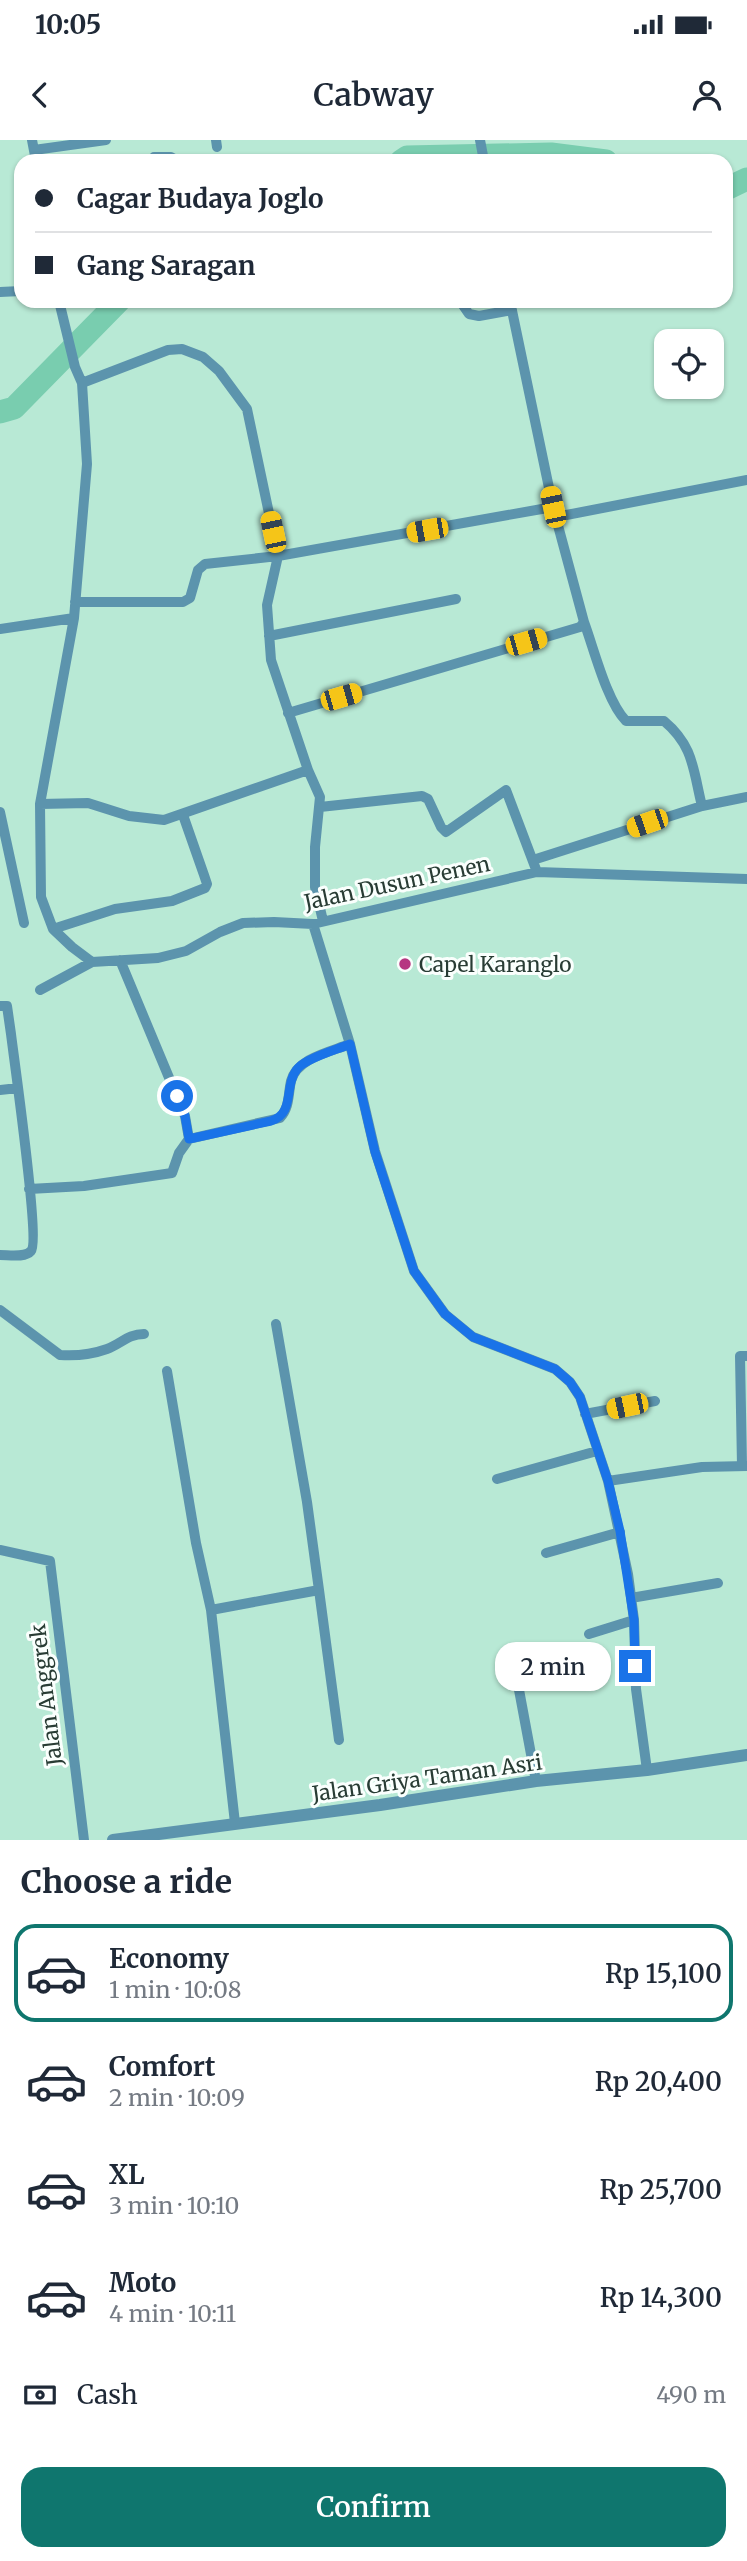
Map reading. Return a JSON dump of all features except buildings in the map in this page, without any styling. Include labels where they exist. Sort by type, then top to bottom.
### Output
[{"type":"street","points":[[34,150],[106,140]]},
{"type":"street","points":[[40,990],[92,962],[56,932],[41,897],[40,804],[75,618],[88,464],[82,383],[75,367],[61,308]]},
{"type":"street","points":[[465,308],[469,314],[479,316],[502,308]]},
{"type":"street","points":[[512,308],[555,512],[584,622],[613,702],[626,721],[664,721],[675,731],[688,748],[702,806]]},
{"type":"street","points":[[82,383],[168,350],[182,349],[203,357],[219,371],[247,409],[278,556],[267,604],[271,660],[308,770],[320,797],[315,847],[318,923],[375,1152],[414,1271],[445,1314],[473,1337],[555,1369],[570,1382],[580,1397],[608,1481],[620,1531],[634,1620],[636,1689],[646,1770]]},
{"type":"street","points":[[75,602],[183,602],[190,598],[198,570],[205,564],[278,556],[747,480]]},
{"type":"street","points":[[269,636],[456,599]]},
{"type":"street","points":[[0,629],[75,618]]},
{"type":"street","points":[[288,713],[580,627],[584,622]]},
{"type":"street","points":[[40,804],[88,803],[145,820],[164,820],[308,770]]},
{"type":"street","points":[[320,807],[422,796],[428,799],[446,832],[500,793],[509,794],[537,872]]},
{"type":"street","points":[[533,860],[702,806],[747,797]]},
{"type":"street","points":[[0,812],[24,923]]},
{"type":"street","points":[[56,932],[115,909],[172,901],[205,888],[207,884],[183,815]]},
{"type":"street","name":"Jalan Dusun Penen","points":[[92,962],[158,958],[186,951],[243,923],[318,923],[537,872],[747,879]]},
{"type":"street","points":[[120,960],[185,1116],[189,1139]]},
{"type":"street","points":[[0,1006],[6,1006],[18,1088],[34,1245],[26,1254],[0,1255]]},
{"type":"street","points":[[29,1189],[84,1186],[172,1173],[179,1153],[189,1139],[280,1118],[287,1105],[291,1081],[300,1065],[350,1044]]},
{"type":"street","points":[[0,1090],[18,1088]]},
{"type":"street","points":[[0,1310],[60,1355],[102,1351],[126,1337],[144,1334]]},
{"type":"street","points":[[276,1324],[307,1502],[339,1740]]},
{"type":"street","points":[[608,1481],[702,1467],[745,1466],[740,1356],[747,1356]]},
{"type":"street","points":[[167,1371],[196,1543],[211,1610],[235,1823]]},
{"type":"street","points":[[585,1414],[654,1401]]},
{"type":"street","points":[[497,1479],[597,1451]]},
{"type":"street","points":[[546,1553],[620,1531]]},
{"type":"street","name":"Jalan Anggrek","points":[[0,1550],[50,1561],[84,1840]]},
{"type":"street","points":[[631,1598],[718,1583]]},
{"type":"street","points":[[211,1610],[318,1590]]},
{"type":"street","points":[[589,1634],[634,1620]]},
{"type":"street","points":[[514,1663],[536,1781]]},
{"type":"street","name":"Jalan Griya Taman Asri","points":[[113,1840],[536,1781],[646,1770],[747,1755]]},
{"type":"waterway","points":[[733,186],[747,179]]},
{"type":"waterway","points":[[0,412],[14,408],[112,308]]},
{"type":"place","name":"Capel Karanglo","points":[[405,964]]},
{"type":"route","points":[[177,1096],[185,1116],[189,1139],[271,1121],[280,1118],[284,1113],[291,1081],[300,1065],[350,1044],[375,1152],[414,1271],[445,1314],[473,1337],[555,1369],[570,1382],[580,1397],[608,1481],[620,1531],[634,1620],[635,1666]]}]
